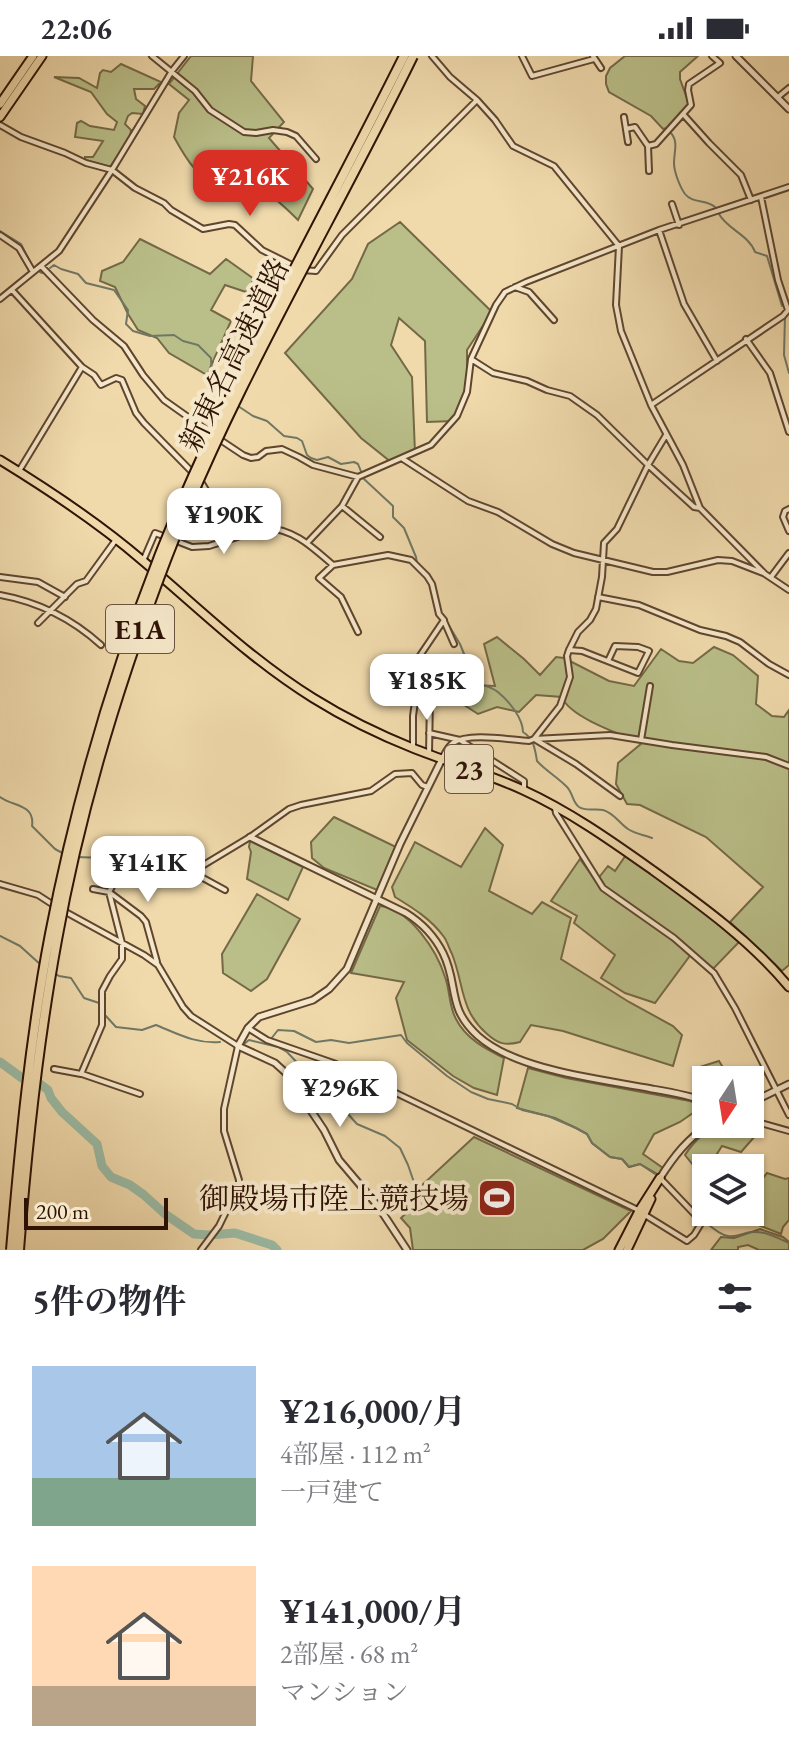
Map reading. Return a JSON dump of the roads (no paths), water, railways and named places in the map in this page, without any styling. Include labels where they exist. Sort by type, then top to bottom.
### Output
[{"type":"highway","name":"新東名高速道路","points":[[11,1250],[29,1072],[50,935],[80,802],[119,671],[155,568],[204,451],[260,334],[404,56]]},
{"type":"highway","name":"新東名高速道路","points":[[19,1250],[36,1073],[57,937],[94,780],[135,644],[177,532],[238,395],[413,56]]},
{"type":"main road","points":[[0,104],[33,56]]},
{"type":"main road","points":[[0,117],[42,56]]},
{"type":"main road","name":"23","points":[[0,460],[117,539],[219,628],[285,680],[339,713],[413,748],[556,806],[703,905],[759,955],[789,987]]},
{"type":"main road","points":[[619,1250],[660,1178]]},
{"type":"main road","points":[[627,1250],[642,1213]]},
{"type":"street","points":[[152,56],[195,91],[210,110],[244,132],[287,132],[296,136],[316,159]]},
{"type":"street","points":[[0,299],[59,251],[184,56]]},
{"type":"street","points":[[432,56],[450,77],[477,100],[513,146],[554,166],[619,246],[618,320],[651,405],[683,465],[700,508],[768,575],[789,590]]},
{"type":"street","points":[[522,56],[532,76],[594,57],[601,68]]},
{"type":"street","points":[[648,146],[656,144],[691,105],[689,84],[720,63],[712,56]]},
{"type":"street","points":[[736,56],[789,109]]},
{"type":"street","points":[[778,97],[789,88]]},
{"type":"street","points":[[0,125],[21,137],[112,170],[135,188],[203,229],[235,225],[262,250],[301,270],[316,271],[342,235],[477,100]]},
{"type":"street","points":[[683,114],[741,175],[751,200]]},
{"type":"street","points":[[624,117],[628,142]]},
{"type":"street","points":[[626,129],[635,127],[648,146],[649,171]]},
{"type":"street","points":[[307,543],[342,506],[359,477],[431,445],[452,424],[467,392],[471,359],[505,292],[659,230],[789,187]]},
{"type":"street","points":[[651,405],[788,310],[778,280],[761,197]]},
{"type":"street","points":[[672,204],[679,225]]},
{"type":"street","points":[[659,230],[684,304],[717,361]]},
{"type":"street","points":[[0,235],[19,248],[33,272]]},
{"type":"street","points":[[41,266],[93,320],[124,346],[164,400],[232,448],[251,458],[266,451],[282,449],[313,465],[359,477]]},
{"type":"street","points":[[515,287],[529,292],[554,320]]},
{"type":"street","points":[[12,290],[101,385],[116,378],[122,380],[136,413],[144,423],[205,486],[214,503],[224,506],[251,532]]},
{"type":"street","points":[[746,339],[770,373],[789,432]]},
{"type":"street","points":[[471,359],[493,373],[570,396],[597,415],[694,507],[700,508]]},
{"type":"street","points":[[19,471],[82,367]]},
{"type":"street","points":[[534,739],[560,706],[570,677],[569,650],[578,632],[593,615],[602,577],[604,543],[617,529],[666,435]]},
{"type":"street","points":[[403,459],[468,501],[498,512],[552,544],[574,553],[653,572],[667,572],[718,560],[732,561],[768,575]]},
{"type":"street","points":[[342,506],[380,537]]},
{"type":"street","points":[[789,509],[783,517],[789,531]]},
{"type":"street","points":[[143,561],[155,533],[192,547],[209,546],[251,532],[275,528],[307,543],[333,565]]},
{"type":"street","points":[[38,623],[77,584],[86,581],[117,539]]},
{"type":"street","points":[[768,575],[789,553]]},
{"type":"street","points":[[358,632],[341,597],[319,578],[333,565],[388,555],[411,560],[427,576],[439,614],[454,644]]},
{"type":"street","points":[[0,577],[38,582],[65,597]]},
{"type":"street","points":[[0,595],[29,600],[52,610],[87,632],[101,645]]},
{"type":"street","points":[[598,597],[639,605],[700,630],[726,636],[789,675]]},
{"type":"street","points":[[415,663],[444,620]]},
{"type":"street","points":[[569,650],[582,651],[638,673],[649,651],[615,646],[608,661]]},
{"type":"street","points":[[393,663],[380,675],[416,695],[430,698],[449,687]]},
{"type":"street","points":[[641,740],[650,686]]},
{"type":"street","points":[[413,748],[416,695]]},
{"type":"street","points":[[429,754],[430,698]]},
{"type":"street","points":[[429,733],[460,740],[524,781],[524,791]]},
{"type":"street","points":[[201,1250],[219,1226],[239,1185],[224,1131],[224,1109],[238,1046],[248,1028],[259,1017],[313,1000],[329,989],[347,969],[400,844],[448,747],[454,742],[476,738],[529,741],[610,735],[766,757],[789,766]]},
{"type":"street","points":[[534,739],[620,796]]},
{"type":"street","points":[[81,1074],[102,1025],[102,991],[122,959],[122,943],[109,892],[131,863],[149,861],[182,873],[192,872],[289,809],[371,791],[395,774],[412,773],[429,788]]},
{"type":"street","points":[[556,806],[556,813],[603,888],[674,938],[714,973],[789,1115]]},
{"type":"street","points":[[250,837],[421,923],[444,954],[459,1014],[480,1037],[498,1050],[542,1067],[692,1098]]},
{"type":"street","points":[[192,872],[225,890]]},
{"type":"street","points":[[0,891],[1,884],[38,895],[158,965]]},
{"type":"street","points":[[93,889],[109,892],[146,922],[158,965],[191,1016],[238,1046],[275,1063],[286,1073],[324,1130],[339,1160],[378,1206],[407,1250]]},
{"type":"street","points":[[248,1028],[269,1040],[336,1064],[642,1213],[687,1241],[702,1222],[660,1178],[692,1137]]},
{"type":"street","points":[[54,1069],[81,1074],[140,1094]]},
{"type":"street","points":[[764,1096],[789,1084]]},
{"type":"street","points":[[764,1124],[789,1131]]},
{"type":"waterway","points":[[670,132],[675,143],[675,171],[683,191],[688,197],[715,207]]},
{"type":"waterway","points":[[719,214],[748,241],[755,252],[767,256],[782,306]]},
{"type":"waterway","points":[[0,231],[21,244],[31,264]]},
{"type":"waterway","points":[[50,268],[54,265],[78,274],[86,283],[114,290],[128,310],[126,324],[133,331],[150,336],[174,335],[198,345],[211,358],[214,379],[227,397]]},
{"type":"waterway","points":[[785,315],[784,355],[789,373]]},
{"type":"waterway","points":[[238,406],[267,421],[284,436],[302,441],[311,458],[328,457],[341,464],[358,464],[364,479],[393,506],[393,517],[404,528],[417,563],[434,583]]},
{"type":"waterway","points":[[445,619],[460,644],[475,681],[497,691],[511,706],[523,732],[532,741],[537,761],[568,788],[577,805],[607,811],[631,831],[652,838]]},
{"type":"waterway","points":[[0,797],[27,810],[32,826],[55,849],[66,855]]},
{"type":"waterway","points":[[76,857],[105,858],[120,867]]},
{"type":"waterway","points":[[0,936],[20,946],[41,965]]},
{"type":"waterway","points":[[53,972],[71,978],[84,998],[99,1003]]},
{"type":"waterway","points":[[106,1016],[116,1027],[142,1030],[156,1025],[195,1040],[220,1042]]},
{"type":"waterway","points":[[267,1044],[278,1030],[294,1031],[316,1042],[331,1040],[349,1043],[401,1035],[447,1076],[471,1092],[576,1128],[587,1134],[592,1143],[610,1157],[622,1159],[629,1167],[640,1164],[655,1174]]},
{"type":"waterway","points":[[244,1044],[249,1040],[287,1052],[305,1071],[328,1088],[357,1124],[385,1136],[400,1148],[417,1191]]},
{"type":"waterway","points":[[0,1062],[22,1078],[48,1090],[62,1112],[97,1144],[102,1166],[111,1177],[130,1185],[194,1234],[235,1233],[272,1245],[277,1250]]},
{"type":"waterway","points":[[666,1181],[721,1234],[762,1233],[789,1243]]},
{"type":"place","name":"御殿場市陸上競技場","points":[[497,1198]]}]
